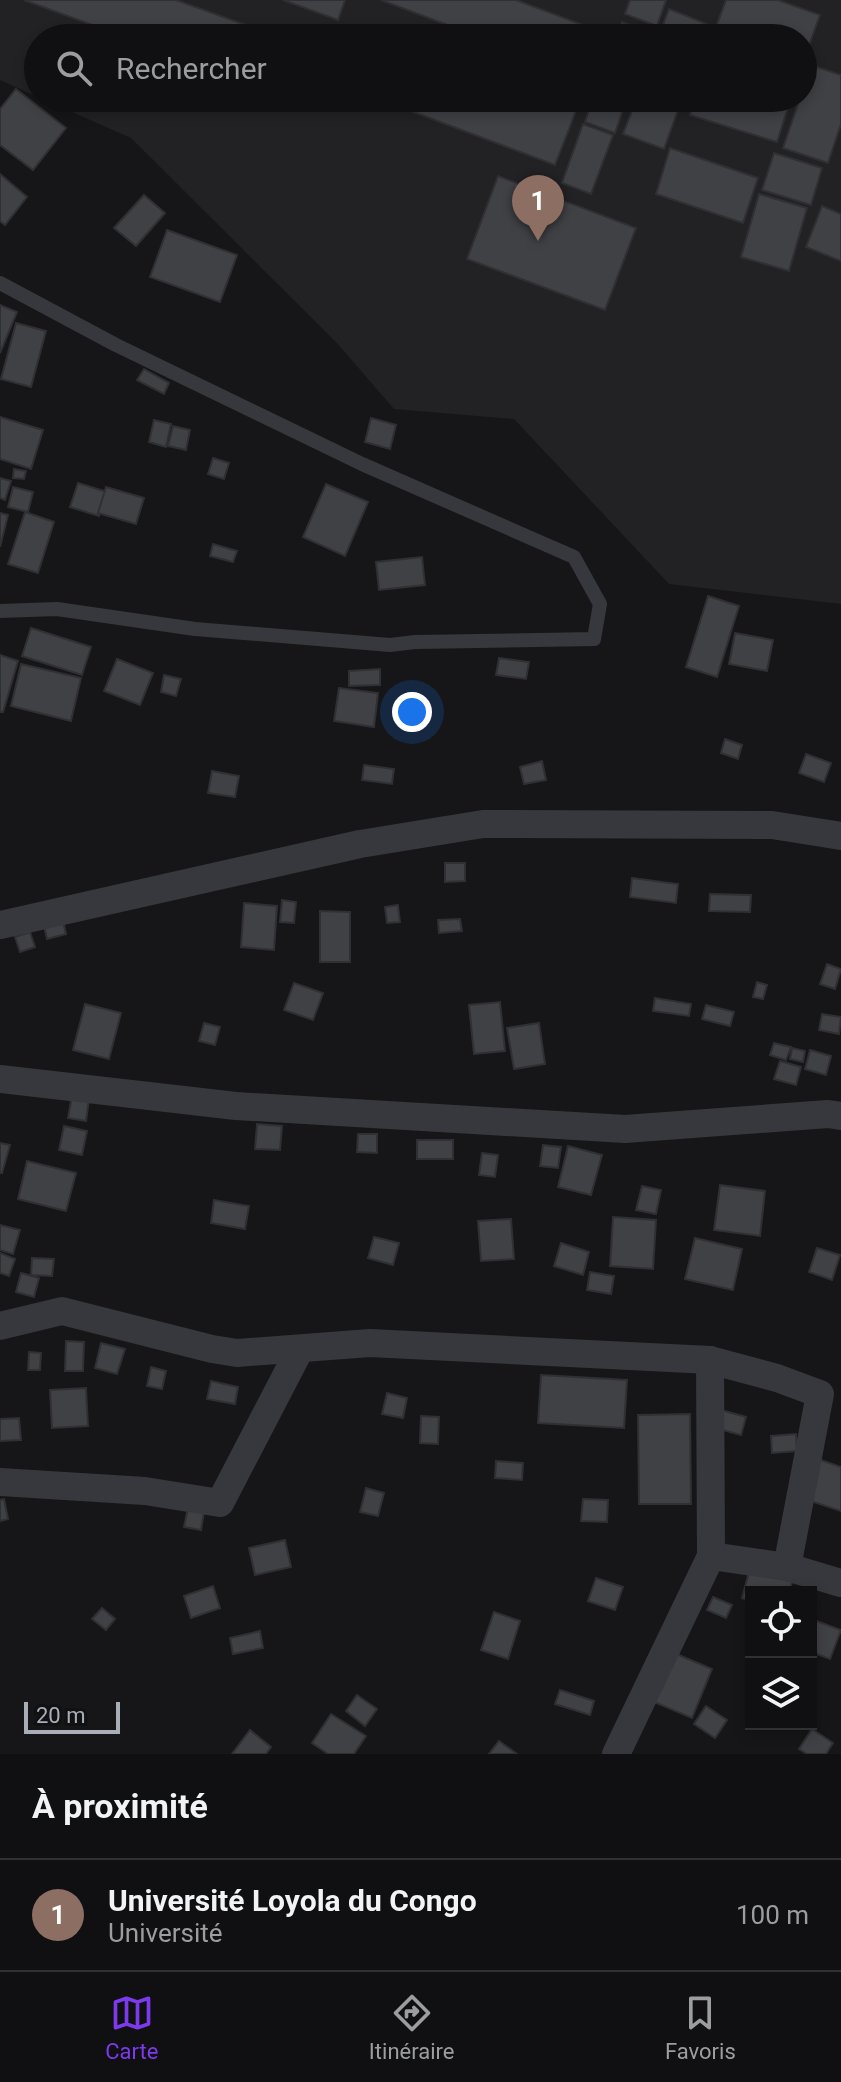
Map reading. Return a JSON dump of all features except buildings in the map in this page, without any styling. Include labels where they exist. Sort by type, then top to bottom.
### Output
[{"type":"street","points":[[0,925],[360,844],[483,824],[772,825],[841,836]]},
{"type":"street","points":[[0,1079],[236,1106],[625,1129],[828,1114],[841,1116]]},
{"type":"street","points":[[0,1326],[62,1311],[237,1353],[370,1343],[710,1360],[777,1378],[820,1394],[787,1567]]},
{"type":"street","points":[[0,1482],[145,1491],[220,1503],[300,1349]]},
{"type":"street","points":[[616,1754],[711,1556],[710,1360]]},
{"type":"street","points":[[711,1556],[787,1567],[841,1583]]},
{"type":"lane","points":[[0,283],[116,345],[362,464],[574,557],[600,604],[594,639],[390,645],[195,629],[57,609],[0,611]]},
{"type":"shaded area","points":[[0,0],[841,0],[841,604],[669,584],[514,419],[394,409],[337,343],[131,138],[72,112],[817,112],[817,24],[24,24],[24,91],[0,80]]},
{"type":"place","name":"Université Loyola du Congo","points":[[538,241]]}]
